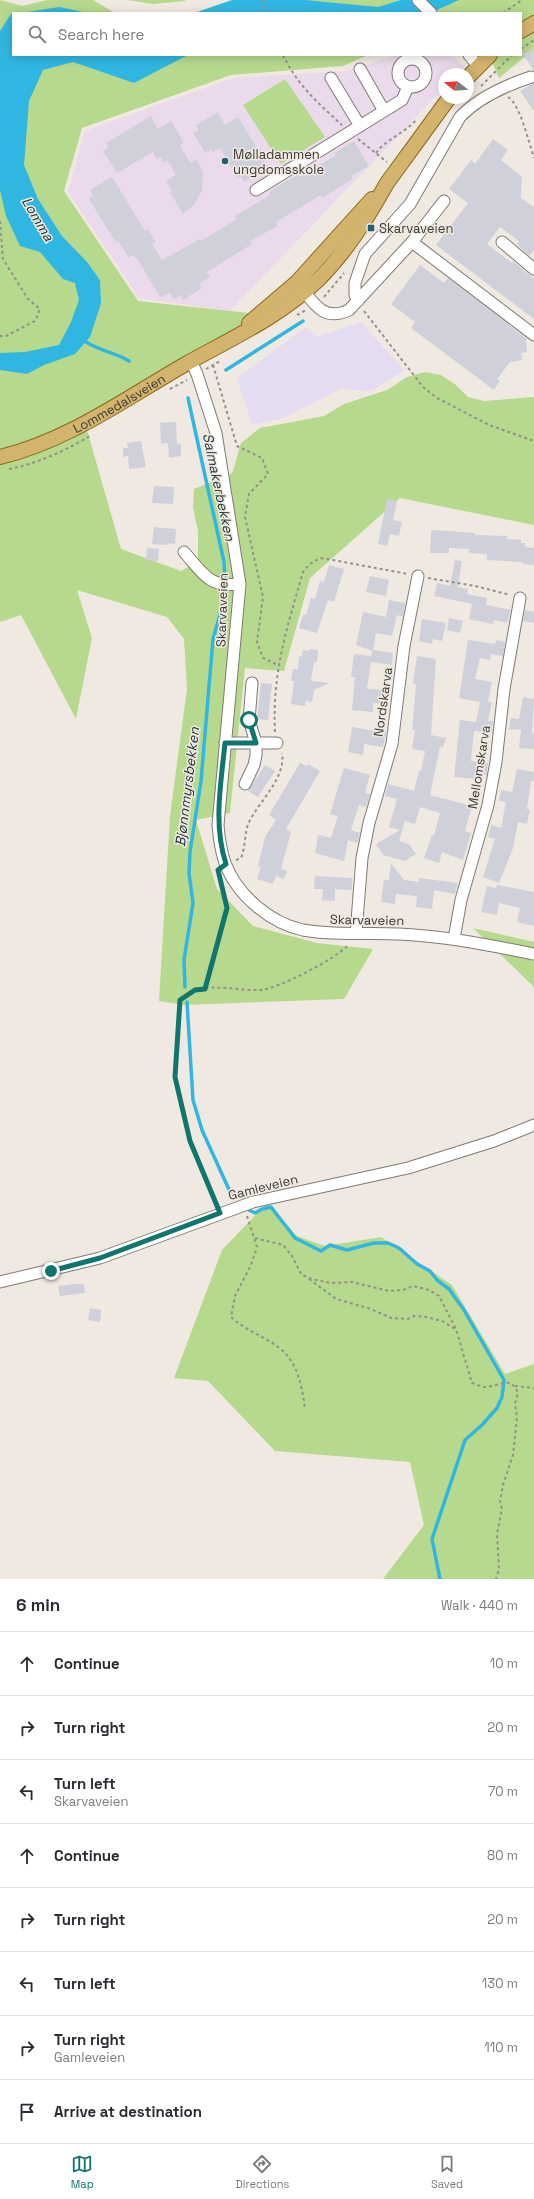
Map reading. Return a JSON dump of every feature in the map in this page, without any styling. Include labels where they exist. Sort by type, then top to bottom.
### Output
[{"type":"main road","points":[[522,30],[534,22]]},
{"type":"main road","points":[[474,60],[487,56]]},
{"type":"main road","name":"Lommedalsveien","points":[[0,457],[31,448],[65,434],[232,338],[300,287],[319,278],[348,244],[367,218],[387,183],[445,104]]},
{"type":"street","points":[[418,0],[430,12]]},
{"type":"street","points":[[422,58],[426,70],[424,81],[417,86],[408,87],[399,78],[398,70],[400,65],[410,59],[422,58]]},
{"type":"street","points":[[360,69],[384,111]]},
{"type":"street","points":[[358,302],[355,295],[355,283],[366,254],[410,204],[460,117],[469,108],[494,94],[531,77]]},
{"type":"street","points":[[330,78],[360,126]]},
{"type":"street","points":[[256,190],[402,100],[408,87]]},
{"type":"street","points":[[300,287],[315,305],[329,314],[338,315],[349,310],[412,242],[444,201]]},
{"type":"street","points":[[412,242],[534,335]]},
{"type":"street","points":[[502,242],[534,269]]},
{"type":"street","name":"Skarvaveien","points":[[191,361],[197,374],[216,433],[240,584],[218,825],[220,847],[226,864],[244,893],[259,908],[282,923],[302,930],[356,934],[399,934],[454,939],[534,954]]},
{"type":"street","points":[[184,552],[203,574],[217,584],[224,586],[240,584]]},
{"type":"street","name":"Nordskarva","points":[[356,934],[362,858],[369,823],[392,744],[404,646],[418,576]]},
{"type":"street","name":"Mellomskarva","points":[[454,939],[461,900],[488,805],[496,762],[504,690],[520,598]]},
{"type":"street","points":[[245,784],[254,765],[256,743],[249,720],[252,683]]},
{"type":"street","points":[[225,743],[276,743]]},
{"type":"street","name":"Gamleveien","points":[[0,1282],[100,1258],[238,1206],[408,1168],[494,1140],[534,1125]]},
{"type":"path","points":[[264,0],[267,12]]},
{"type":"path","points":[[504,12],[522,0]]},
{"type":"path","points":[[522,48],[534,40]]},
{"type":"path","points":[[494,94],[501,93],[512,100],[534,158]]},
{"type":"path","points":[[376,154],[384,144],[406,130],[417,119]]},
{"type":"path","points":[[0,221],[3,259],[28,299],[40,309],[35,321],[6,336],[0,336]]},
{"type":"path","points":[[358,302],[423,387],[437,398],[489,425],[534,441]]},
{"type":"path","points":[[213,365],[237,446],[262,458],[268,474],[249,494],[245,517],[262,597],[257,642],[263,658],[278,665]]},
{"type":"path","points":[[205,989],[227,908],[218,870],[226,864],[241,858],[244,850],[247,826],[279,775],[284,762],[282,750],[276,743],[274,708],[278,665],[303,572],[313,561],[322,558],[332,559],[475,586],[520,598]]},
{"type":"path","points":[[220,1213],[190,1141],[175,1077],[180,1000],[195,990],[261,990],[273,987],[335,957],[345,948],[356,934]]},
{"type":"path","points":[[238,1206],[249,1218],[257,1247],[251,1265],[235,1296],[231,1317],[239,1324],[280,1348],[285,1354],[297,1371],[305,1409]]},
{"type":"path","points":[[255,1238],[283,1245],[292,1256],[302,1274],[336,1299],[371,1309],[391,1318],[408,1319],[414,1316],[431,1318],[442,1321],[456,1329]]},
{"type":"path","points":[[307,1277],[322,1282],[352,1282],[367,1284],[389,1292],[403,1290],[413,1286],[429,1290],[439,1296],[456,1329],[472,1383],[485,1387],[510,1383],[515,1386],[534,1388]]},
{"type":"path","points":[[496,1579],[499,1569],[497,1534],[502,1509],[500,1502],[503,1485],[513,1455],[517,1417],[515,1404],[518,1393],[515,1386]]},
{"type":"shaded area","name":"Mølladammen ungdomsskole","points":[[394,56],[452,56],[464,66],[462,68],[438,68],[438,94],[230,311],[139,298],[68,192],[85,131],[233,78],[345,71]]},
{"type":"shaded area","points":[[361,322],[404,370],[372,391],[341,389],[283,418],[252,425],[237,378],[306,327],[316,337]]},
{"type":"green space","points":[[0,0],[22,6],[47,0],[93,0],[113,12],[12,12],[12,56],[366,56],[343,66],[231,75],[82,128],[64,191],[138,301],[259,314],[195,359],[85,423],[121,549],[181,571],[198,561],[198,531],[193,508],[194,489],[209,483],[225,480],[233,471],[241,443],[260,428],[324,416],[344,404],[387,390],[407,377],[425,372],[441,375],[456,385],[468,397],[484,401],[534,397],[534,525],[400,498],[310,578],[284,671],[245,668],[230,813],[196,820],[217,889],[253,926],[317,943],[373,949],[344,999],[183,1005],[159,1001],[170,816],[187,689],[184,639],[167,617],[77,590],[92,638],[76,719],[21,615],[0,622]]},
{"type":"green space","points":[[128,0],[185,0],[185,1],[153,4]]},
{"type":"green space","points":[[288,0],[534,0],[534,49],[499,78],[489,56],[522,56],[522,12],[224,12]]},
{"type":"green space","points":[[285,79],[325,137],[281,164],[243,105]]},
{"type":"green space","points":[[473,928],[534,942],[534,987]]},
{"type":"green space","points":[[267,1203],[297,1236],[325,1246],[381,1237],[452,1285],[505,1374],[534,1364],[534,1579],[383,1579],[424,1525],[410,1462],[275,1451],[208,1381],[174,1378],[222,1250]]},
{"type":"water","points":[[232,0],[305,0],[378,7],[401,0],[459,0],[432,12],[197,12]]},
{"type":"water","points":[[59,7],[83,12],[26,12]]},
{"type":"water","name":"Lomma","points":[[12,14],[12,56],[186,56],[134,83],[73,62],[43,70],[29,101],[24,165],[38,199],[62,236],[87,262],[100,280],[101,303],[90,337],[75,354],[44,365],[27,374],[0,370],[0,353],[25,352],[59,345],[71,322],[79,300],[75,283],[63,279],[40,252],[20,246],[6,216],[0,190],[0,31]]},
{"type":"building","points":[[534,48],[534,71],[523,54]]},
{"type":"building","points":[[534,83],[534,111],[520,91]]},
{"type":"building","points":[[218,112],[225,125],[238,117],[265,161],[261,164],[264,170],[244,182],[241,176],[238,178],[220,148],[212,152],[211,149],[205,153],[193,133],[199,130],[196,125]]},
{"type":"building","points":[[151,116],[158,129],[171,121],[184,143],[180,145],[190,163],[197,159],[203,174],[202,190],[195,204],[183,214],[170,192],[172,191],[166,181],[176,175],[167,160],[164,163],[160,157],[157,159],[153,152],[117,173],[103,151],[109,148],[106,143]]},
{"type":"building","points":[[493,139],[508,150],[501,160],[522,177],[521,198],[534,207],[534,250],[529,256],[517,244],[519,241],[500,227],[487,244],[512,263],[513,261],[534,279],[534,319],[436,245],[468,203],[449,189],[471,160],[475,164]]},
{"type":"building","points":[[354,141],[369,166],[351,176],[353,179],[322,198],[321,195],[276,222],[278,226],[250,241],[252,244],[207,272],[210,277],[199,284],[202,288],[183,300],[181,295],[174,300],[170,293],[160,297],[138,260],[133,255],[129,258],[118,241],[116,243],[89,199],[93,196],[90,190],[112,177],[145,231],[148,229],[156,242],[152,244],[162,260],[200,239],[201,241],[237,219],[235,216],[270,195],[269,192],[298,174],[300,177],[336,155],[334,153]]},
{"type":"building","points":[[420,265],[444,283],[448,278],[527,339],[527,352],[521,353],[522,360],[510,362],[497,379],[500,381],[494,390],[411,328],[415,322],[391,304]]},
{"type":"building","points":[[176,422],[177,444],[181,444],[181,456],[169,458],[168,443],[161,444],[160,423]]},
{"type":"building","points":[[141,441],[146,467],[129,469],[128,456],[123,457],[123,448],[128,448],[127,443]]},
{"type":"building","points":[[154,486],[174,487],[173,504],[152,503]]},
{"type":"building","points":[[387,499],[397,501],[393,520],[402,522],[399,536],[390,534],[387,546],[378,544]]},
{"type":"building","points":[[154,527],[176,529],[175,544],[152,544]]},
{"type":"building","points":[[431,531],[475,533],[475,535],[507,536],[507,539],[521,540],[521,543],[525,543],[525,547],[534,548],[534,565],[523,564],[523,562],[487,560],[487,554],[469,553],[469,549],[449,548],[449,553],[430,553]]},
{"type":"building","points":[[147,548],[159,549],[158,561],[146,560]]},
{"type":"building","points":[[455,560],[462,561],[458,587],[468,589],[467,594],[487,598],[486,605],[511,610],[507,623],[494,620],[493,624],[469,619],[472,604],[434,596],[437,583],[450,586]]},
{"type":"building","points":[[329,565],[344,569],[334,602],[328,600],[317,633],[299,628],[303,615],[306,615],[311,598],[315,599],[320,581],[324,582]]},
{"type":"building","points":[[370,576],[389,580],[386,596],[366,592]]},
{"type":"building","points":[[389,600],[405,603],[403,617],[397,615],[392,636],[376,633],[373,651],[356,645],[363,612],[386,617]]},
{"type":"building","points":[[525,610],[534,612],[534,623],[523,621]]},
{"type":"building","points":[[449,618],[463,621],[460,633],[447,630]]},
{"type":"building","points":[[422,619],[446,623],[442,641],[433,639],[432,644],[419,641]]},
{"type":"building","points":[[468,640],[495,644],[496,640],[505,642],[503,656],[491,654],[490,660],[480,658],[475,679],[492,682],[488,702],[492,702],[488,721],[493,721],[492,733],[474,731],[471,761],[488,763],[487,775],[479,774],[476,776],[476,779],[454,777],[460,720],[476,722],[480,702],[459,698]]},
{"type":"building","points":[[309,649],[317,650],[318,652],[317,662],[314,662],[311,681],[329,683],[314,690],[312,702],[306,701],[305,706],[291,704],[294,681],[291,681],[293,669],[298,669],[299,656],[302,657],[303,650],[309,651]]},
{"type":"building","points":[[373,650],[393,653],[392,665],[371,662],[367,689],[388,690],[387,704],[373,703],[373,712],[352,710],[355,677],[351,677],[354,654],[371,656]]},
{"type":"building","points":[[417,656],[436,659],[431,735],[446,738],[443,747],[440,747],[430,795],[472,806],[465,831],[471,833],[463,860],[442,852],[439,863],[424,858],[432,835],[434,836],[440,813],[420,807],[415,824],[405,821],[399,841],[409,844],[416,854],[405,861],[383,855],[376,844],[400,830],[389,827],[397,799],[385,796],[388,784],[414,791],[419,771],[421,771],[425,751],[412,749],[415,730],[412,730],[416,684],[413,683]]},
{"type":"building","points":[[261,683],[272,684],[268,720],[257,719]]},
{"type":"building","points":[[523,697],[534,699],[532,733],[534,734],[534,749],[519,748],[521,730],[509,729],[511,718],[519,719]]},
{"type":"building","points":[[352,727],[386,733],[383,747],[364,744],[363,755],[348,752]]},
{"type":"building","points":[[300,763],[307,766],[308,764],[320,771],[286,829],[291,832],[281,869],[287,871],[284,879],[276,876],[273,884],[257,879],[261,867],[258,866],[265,837],[276,820],[269,815]]},
{"type":"building","points":[[265,765],[275,771],[258,797],[248,791]]},
{"type":"building","points":[[344,768],[370,775],[365,793],[370,794],[366,807],[359,805],[351,830],[360,833],[358,843],[348,840],[344,861],[315,853],[318,835],[331,838],[338,816],[330,814]]},
{"type":"building","points":[[517,769],[534,772],[534,781],[531,781],[527,809],[530,810],[527,824],[518,822],[513,848],[499,883],[483,877],[495,839],[488,837],[491,825],[501,828],[506,802],[499,801],[501,790],[512,792]]},
{"type":"building","points":[[391,863],[404,880],[419,882],[419,878],[458,883],[455,894],[434,890],[432,909],[416,907],[417,896],[396,894],[395,904],[381,902],[384,880],[389,880]]},
{"type":"building","points":[[315,876],[352,878],[352,890],[335,889],[335,901],[322,900],[323,889],[314,889]]},
{"type":"building","points":[[497,885],[534,892],[534,926],[517,922],[520,908],[499,903],[497,915],[481,912],[487,886],[496,888]]},
{"type":"building","points":[[84,1284],[85,1293],[60,1296],[58,1286]]},
{"type":"building","points":[[90,1308],[101,1310],[100,1322],[88,1320]]},
{"type":"waterway","points":[[226,370],[303,321]]},
{"type":"waterway","name":"Salmakerbekken","points":[[82,339],[93,346],[129,361]]},
{"type":"waterway","name":"Salmakerbekken","points":[[188,398],[224,562],[225,580]]},
{"type":"waterway","name":"Bjønnmyrsbekken","points":[[185,987],[184,960],[193,903],[189,873],[190,852],[201,781],[213,639],[227,590]]},
{"type":"waterway","name":"Bjønnmyrsbekken","points":[[187,1002],[193,1100],[202,1130],[231,1194]]},
{"type":"waterway","name":"Bjønnmyrsbekken","points":[[249,1210],[255,1213],[262,1209],[271,1207],[295,1238],[321,1251],[330,1245],[347,1250],[374,1243],[388,1243],[399,1248],[417,1264],[430,1271],[437,1280],[449,1289],[464,1310],[504,1380],[502,1397],[497,1408],[482,1425],[465,1440],[432,1539],[440,1579]]},
{"type":"place","name":"Mølladammen ungdomsskole","points":[[225,161]]},
{"type":"place","name":"Skarvaveien","points":[[371,228]]},
{"type":"route","points":[[51,1271],[100,1258],[220,1213],[190,1141],[175,1077],[180,1000],[195,990],[205,989],[227,908],[218,870],[226,864],[220,847],[218,825],[225,743],[256,743],[249,720]]}]
